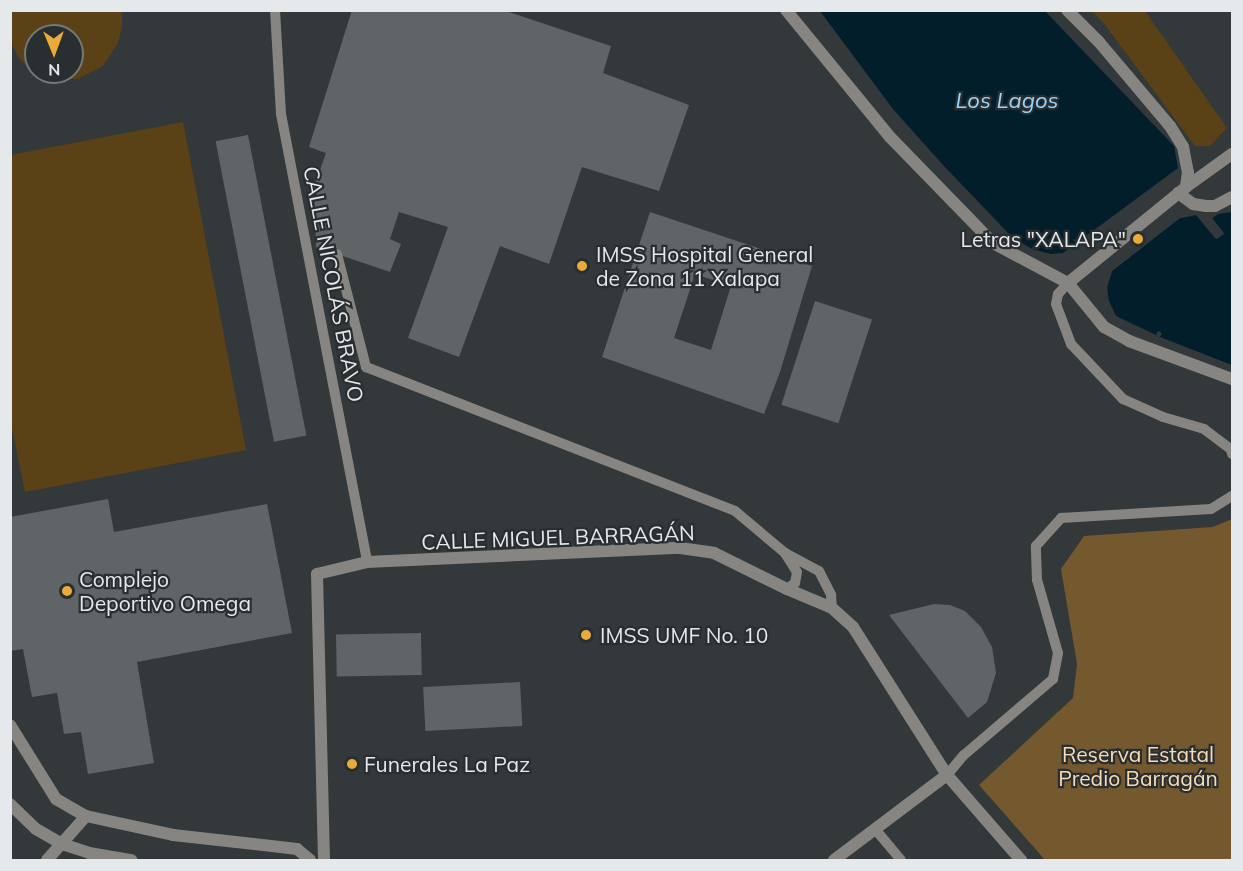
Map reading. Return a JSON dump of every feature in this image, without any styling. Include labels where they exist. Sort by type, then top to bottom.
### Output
[{"type":"street","points":[[786,10],[890,137],[986,237],[1010,255],[1068,283],[1104,327],[1129,341],[1233,379]]},
{"type":"street","points":[[1067,10],[1099,42],[1170,126],[1184,147],[1187,163],[1183,189],[1192,204],[1215,206],[1233,197]]},
{"type":"street","points":[[1068,283],[1183,189],[1233,154]]},
{"type":"street","name":"CALLE MIGUEL BARRAGÁN","points":[[324,861],[317,574],[367,562],[680,548],[714,553],[786,590],[832,608],[853,627],[947,775],[1021,861]]},
{"type":"street","points":[[10,724],[56,799],[86,816],[173,835],[297,849],[310,861]]},
{"type":"street","points":[[834,861],[947,775]]},
{"type":"street","points":[[10,804],[36,829],[62,844],[89,853],[130,861]]},
{"type":"street","points":[[47,861],[86,816]]},
{"type":"lane","name":"CALLE NICOLÁS BRAVO","points":[[275,10],[282,114],[367,562]]},
{"type":"lane","points":[[337,254],[366,367],[735,511],[785,553],[819,571],[831,595],[832,608]]},
{"type":"lane","points":[[1068,283],[1058,294],[1056,304],[1071,344],[1123,399],[1163,417],[1204,429],[1231,449],[1233,454]]},
{"type":"lane","points":[[947,775],[964,755],[1053,679],[1058,653],[1037,580],[1036,546],[1061,518],[1211,509],[1233,496]]},
{"type":"lane","points":[[785,553],[797,572],[795,583],[786,590]]},
{"type":"lane","points":[[875,830],[901,861]]},
{"type":"shaded area","points":[[10,11],[122,11],[122,27],[118,43],[103,66],[84,76],[84,24],[24,24],[24,63],[11,43]]},
{"type":"shaded area","points":[[1091,11],[1145,11],[1227,128],[1210,146],[1195,146],[1102,21]]},
{"type":"shaded area","points":[[183,122],[246,450],[25,492],[10,419],[11,155]]},
{"type":"green space","name":"Reserva Estatal Predio Barragán","points":[[1232,519],[1232,860],[1045,860],[979,785],[1073,698],[1077,664],[1061,569],[1084,536],[1213,527]]},
{"type":"water","name":"Los Lagos","points":[[820,11],[1045,11],[1174,146],[1178,168],[1063,253],[1051,254],[1032,249],[1012,237],[893,109]]},
{"type":"water","points":[[1232,212],[1232,365],[1160,337],[1162,333],[1158,331],[1156,335],[1116,316],[1109,301],[1107,288],[1112,271],[1180,218],[1196,215],[1217,239],[1224,233],[1212,218],[1218,214]]},
{"type":"pier","points":[[1178,168],[1180,170],[1079,271],[1077,269]]},
{"type":"pier","points":[[1217,211],[1218,214],[1212,218],[1224,234],[1216,239],[1196,215],[1180,218],[1112,271],[1107,287],[1108,296],[1105,293],[1110,269],[1179,215],[1197,212],[1217,235],[1220,233],[1209,218]]},
{"type":"building","points":[[352,10],[503,10],[611,46],[603,73],[689,105],[659,191],[582,167],[549,264],[500,246],[459,357],[408,338],[448,227],[399,212],[390,239],[401,244],[390,272],[316,247],[314,187],[326,153],[309,147]]},
{"type":"building","points":[[248,135],[306,435],[274,442],[216,141]]},
{"type":"building","points":[[650,212],[812,266],[780,372],[764,414],[602,357]],"holes":[[[695,274],[731,286],[711,350],[674,338]]]},
{"type":"building","points":[[815,301],[872,320],[838,423],[781,405]]},
{"type":"building","points":[[108,499],[114,532],[267,504],[292,633],[137,662],[154,763],[88,774],[81,732],[64,734],[57,693],[32,697],[23,649],[10,651],[10,517]]},
{"type":"building","points":[[934,604],[950,605],[965,611],[981,627],[992,647],[996,673],[987,702],[968,718],[889,615]]},
{"type":"building","points":[[421,633],[422,675],[337,676],[336,634]]},
{"type":"building","points":[[520,682],[522,726],[425,731],[423,687]]},
{"type":"place","name":"Letras \"XALAPA\"","points":[[1138,239]]},
{"type":"place","name":"IMSS Hospital General de Zona 11 Xalapa","points":[[582,266]]},
{"type":"place","name":"Complejo Deportivo Omega","points":[[67,591]]},
{"type":"place","name":"IMSS UMF No. 10","points":[[586,635]]},
{"type":"place","name":"Funerales La Paz","points":[[352,764]]}]
